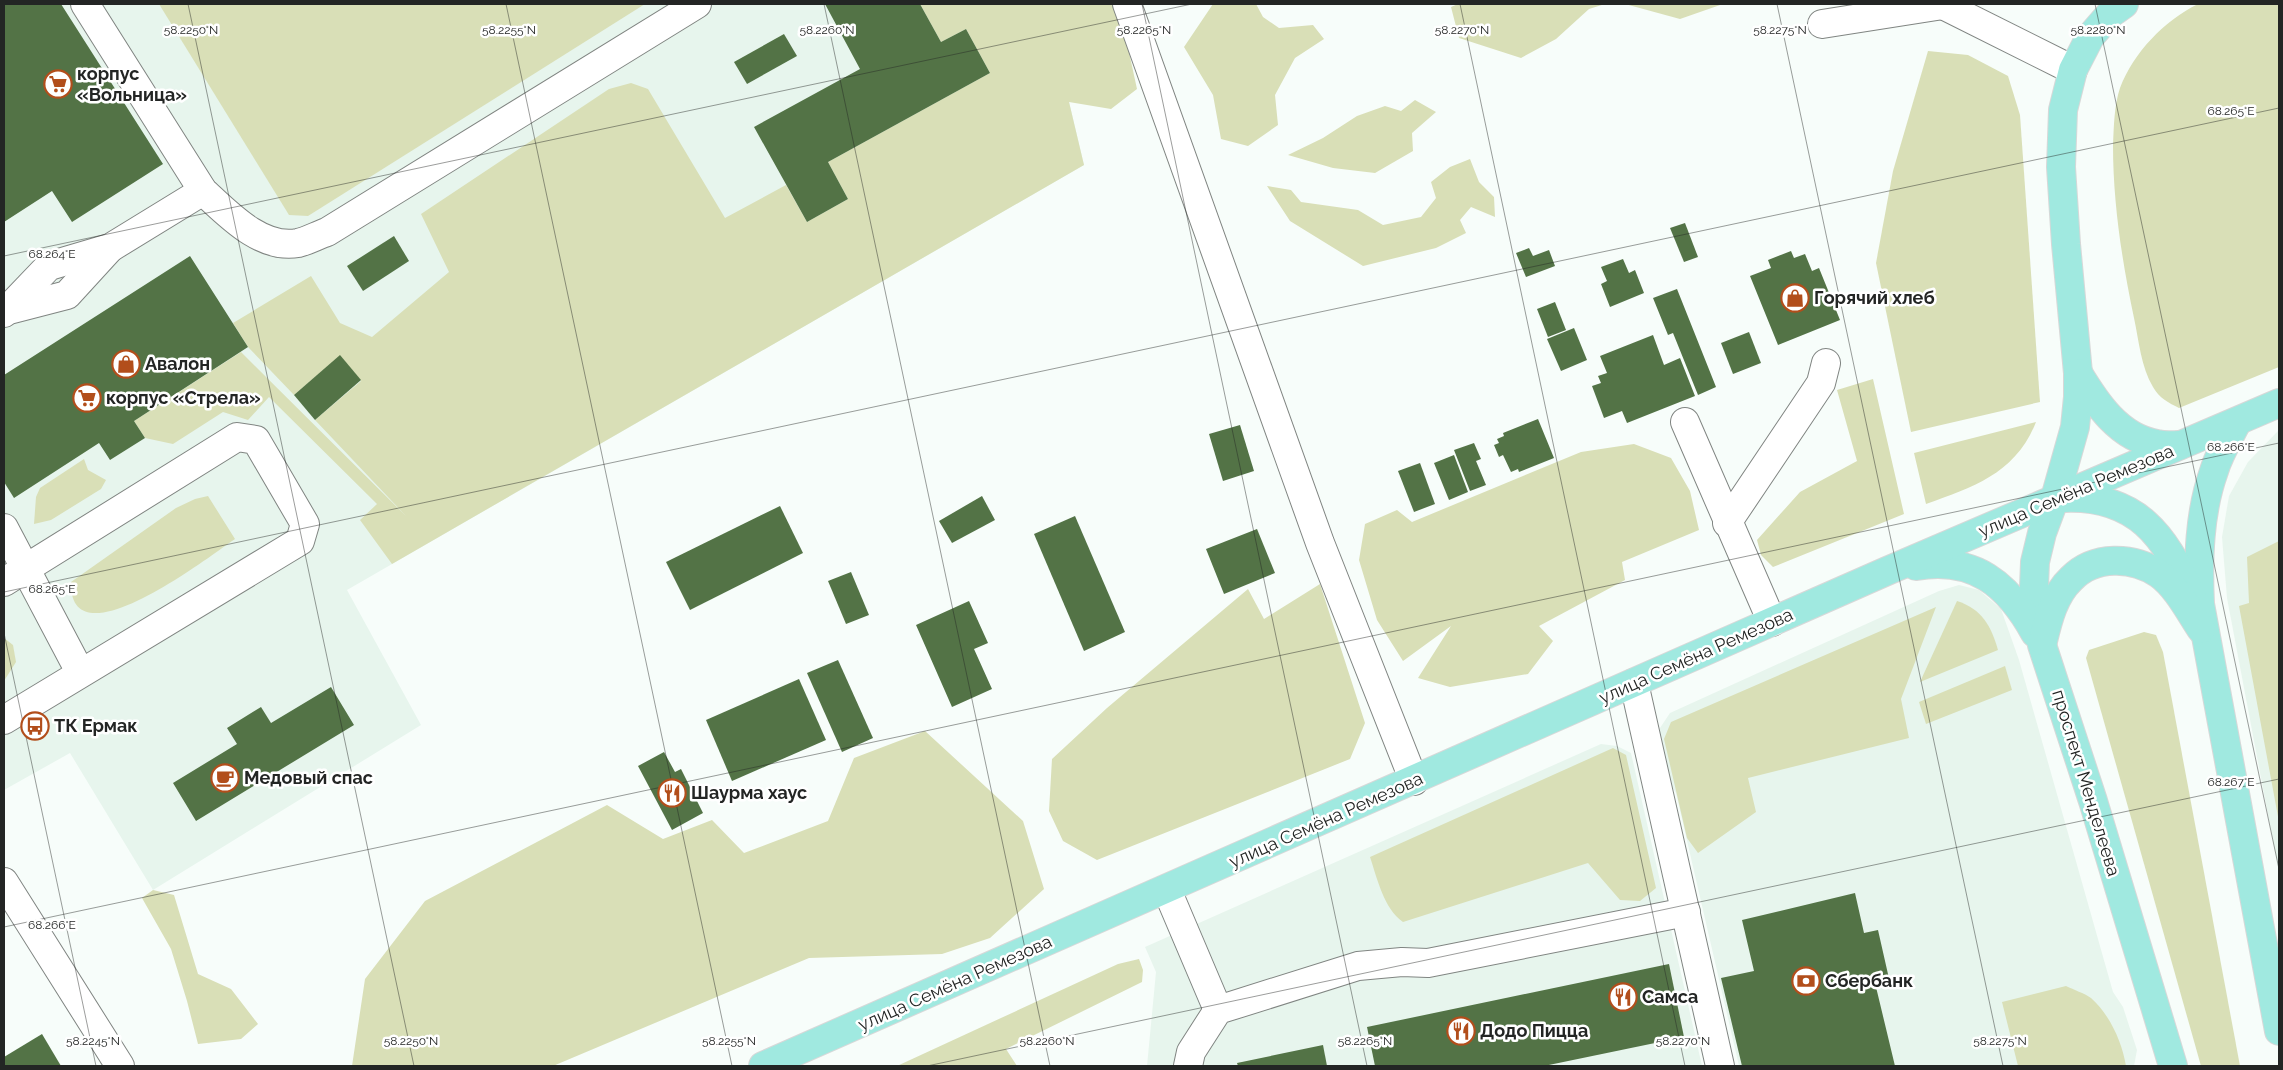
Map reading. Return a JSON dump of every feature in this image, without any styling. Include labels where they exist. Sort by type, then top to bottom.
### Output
[{"type":"main road","points":[[2124,4],[2110,14],[2090,37],[2073,70],[2063,110],[2061,168],[2078,372],[2105,413],[2121,428],[2138,438],[2157,444],[2184,445]]},
{"type":"main road","name":"проспект Менделеева","points":[[2078,372],[2075,426],[2035,562],[2035,610],[2042,645],[2093,801],[2173,1066]]},
{"type":"main road","name":"улица Семёна Ремезова","points":[[763,1066],[1167,890],[1887,571],[2279,403]]},
{"type":"main road","points":[[2237,422],[2214,470],[2204,511],[2198,560],[2200,604],[2279,1031]]},
{"type":"main road","points":[[2055,498],[2101,500],[2120,506],[2144,521],[2158,535],[2173,557],[2188,588],[2205,634]]},
{"type":"main road","points":[[2042,645],[2048,620],[2058,598],[2071,579],[2088,567],[2112,560],[2135,563],[2160,574],[2177,593],[2205,634]]},
{"type":"main road","points":[[1887,571],[1943,563],[1960,565],[1977,571],[1994,582],[2013,599],[2042,645]]},
{"type":"street","points":[[85,4],[203,191],[230,216],[254,233],[273,242],[297,244],[327,232],[697,4]]},
{"type":"street","points":[[1127,4],[1320,543],[1414,781]]},
{"type":"street","points":[[1822,24],[1942,5],[2073,70]]},
{"type":"street","points":[[6,312],[67,295],[110,248],[203,191]]},
{"type":"street","points":[[1727,523],[1821,383],[1826,363]]},
{"type":"street","points":[[1685,422],[1727,523],[1772,622]]},
{"type":"street","points":[[4,720],[80,672],[300,541],[305,524],[256,440],[237,438],[15,575]]},
{"type":"street","points":[[4,528],[15,575],[80,672]]},
{"type":"street","points":[[1634,683],[1720,1066]]},
{"type":"street","points":[[4,882],[120,1066]]},
{"type":"street","points":[[1167,890],[1218,1010]]},
{"type":"street","points":[[1188,1066],[1191,1052],[1218,1010],[1358,966],[1402,962],[1428,963],[1686,912]]},
{"type":"street","points":[[2164,1037],[2167,1066]]},
{"type":"shaded area","points":[[4,4],[1046,4],[1084,165],[347,590],[421,725],[153,890],[70,753],[4,790]]},
{"type":"shaded area","points":[[2279,430],[2279,873],[2227,598],[2222,537],[2229,496],[2248,462]]},
{"type":"shaded area","points":[[1959,585],[1979,590],[2001,609],[2019,660],[2113,992],[2123,1007],[2137,1050],[2134,1066],[1739,1066],[1676,793],[1669,782],[1660,750],[1660,728],[1670,713],[1939,591]]},
{"type":"shaded area","points":[[1601,744],[1617,746],[1631,753],[1702,1066],[1147,1066],[1156,972],[1145,947]]},
{"type":"green space","points":[[159,4],[645,4],[308,216],[289,215]]},
{"type":"green space","points":[[920,4],[1112,4],[1122,20],[1137,89],[1111,109],[1069,102],[1084,165],[392,564],[360,520],[377,504],[269,397],[248,420],[223,412],[173,444],[145,438],[134,421],[241,352],[406,516],[315,420],[361,381],[340,356],[294,395],[248,347],[233,323],[311,276],[340,323],[372,337],[449,272],[421,214],[609,89],[631,83],[648,89],[725,218],[786,185],[807,222],[848,199],[828,162],[990,73],[966,29],[941,42]]},
{"type":"green space","points":[[1213,4],[1256,4],[1263,17],[1279,28],[1313,25],[1324,39],[1295,58],[1275,95],[1278,125],[1248,146],[1221,139],[1213,95],[1184,47]]},
{"type":"green space","points":[[1458,4],[1605,4],[1589,9],[1556,39],[1521,58],[1459,38],[1451,7]]},
{"type":"green space","points":[[1625,4],[1723,4],[1680,19]]},
{"type":"green space","points":[[2198,4],[2279,4],[2279,367],[2179,408],[2164,400],[2155,391],[2141,354],[2119,232],[2113,167],[2113,145],[2115,109],[2118,95],[2133,62],[2152,39],[2173,19]]},
{"type":"green space","points":[[1928,51],[1968,55],[2008,76],[2020,115],[2040,402],[1911,432],[1876,263],[1893,171]]},
{"type":"green space","points":[[1415,100],[1436,112],[1412,133],[1413,151],[1375,173],[1333,168],[1288,155],[1323,138],[1357,116],[1385,106],[1401,111]]},
{"type":"green space","points":[[1470,159],[1479,182],[1494,197],[1495,217],[1471,207],[1460,220],[1466,233],[1436,248],[1363,266],[1290,221],[1267,186],[1291,190],[1301,202],[1358,210],[1383,225],[1421,217],[1436,198],[1431,182],[1450,167]]},
{"type":"green space","points":[[1873,379],[1904,514],[1773,567],[1761,555],[1757,540],[1800,492],[1857,461],[1837,390]]},
{"type":"green space","points":[[2036,422],[2028,439],[2005,466],[1977,484],[1926,504],[1914,453]]},
{"type":"green space","points":[[1634,444],[1671,458],[1690,491],[1699,530],[1622,562],[1625,580],[1539,626],[1553,641],[1528,674],[1450,687],[1418,678],[1451,626],[1403,661],[1377,620],[1359,560],[1365,524],[1397,510],[1412,522],[1581,452]]},
{"type":"green space","points":[[84,459],[88,470],[106,480],[101,489],[51,520],[34,524],[36,497],[40,488]]},
{"type":"green space","points":[[208,496],[235,539],[172,582],[116,610],[92,613],[76,605],[71,582],[176,508],[195,499]]},
{"type":"green space","points":[[2279,541],[2279,822],[2239,606],[2249,603],[2247,557]]},
{"type":"green space","points":[[1320,584],[1365,723],[1350,759],[1097,860],[1063,841],[1049,811],[1052,759],[1107,708],[1248,589],[1264,619]]},
{"type":"green space","points":[[1957,601],[1966,604],[1979,614],[1989,626],[1998,650],[1920,682]]},
{"type":"green space","points":[[1936,607],[1901,699],[1909,738],[1748,778],[1756,812],[1698,853],[1687,838],[1664,739],[1671,722]]},
{"type":"green space","points":[[2144,632],[2156,635],[2163,652],[2240,1066],[2201,1066],[2086,658],[2089,650]]},
{"type":"green space","points":[[4,638],[13,645],[16,662],[4,681]]},
{"type":"green space","points":[[2005,666],[2012,690],[1926,724],[1919,702]]},
{"type":"green space","points":[[925,731],[1023,821],[1044,889],[990,938],[942,954],[809,958],[553,1066],[352,1066],[365,979],[425,901],[607,805],[663,839],[712,820],[744,853],[828,821],[854,758]]},
{"type":"green space","points":[[1613,748],[1626,755],[1656,888],[1640,901],[1620,900],[1588,863],[1403,922],[1396,916],[1382,892],[1370,857]]},
{"type":"green space","points":[[153,890],[174,895],[198,974],[231,989],[258,1024],[241,1039],[198,1044],[171,949],[142,898]]},
{"type":"green space","points":[[1139,959],[1143,970],[1142,982],[1006,1049],[1017,1066],[897,1066],[1118,964]]},
{"type":"green space","points":[[2066,986],[2091,998],[2104,1012],[2118,1038],[2126,1066],[2018,1066],[2002,1002]]},
{"type":"building","name":"корпус «Вольница»","points":[[4,4],[61,4],[163,164],[72,222],[52,191],[4,222]]},
{"type":"building","points":[[825,4],[920,4],[941,42],[966,29],[990,73],[828,162],[848,199],[807,222],[754,127],[860,69]]},
{"type":"building","points":[[784,34],[797,56],[747,84],[734,62]]},
{"type":"building","points":[[1685,223],[1698,257],[1684,262],[1670,228]]},
{"type":"building","points":[[394,236],[409,261],[363,291],[347,266]]},
{"type":"building","points":[[1529,248],[1533,256],[1549,250],[1555,266],[1526,277],[1516,253]]},
{"type":"building","name":"Горячий хлеб","points":[[1791,251],[1794,258],[1805,254],[1812,271],[1819,268],[1840,320],[1778,345],[1750,276],[1771,268],[1768,260]]},
{"type":"building","name":"корпус «Стрела»","points":[[190,256],[248,347],[134,421],[145,438],[110,460],[99,443],[14,498],[4,482],[4,375]]},
{"type":"building","points":[[1623,259],[1629,273],[1635,270],[1644,293],[1610,307],[1601,284],[1607,281],[1601,267]]},
{"type":"building","points":[[1677,289],[1716,387],[1698,395],[1673,333],[1668,335],[1653,298]]},
{"type":"building","points":[[1555,302],[1566,330],[1548,337],[1537,309]]},
{"type":"building","points":[[1574,328],[1587,360],[1561,371],[1547,339]]},
{"type":"building","points":[[1749,332],[1761,363],[1733,374],[1721,343]]},
{"type":"building","points":[[1653,335],[1664,365],[1680,358],[1695,396],[1627,423],[1622,411],[1604,418],[1592,386],[1601,383],[1598,376],[1607,373],[1600,356]]},
{"type":"building","points":[[340,355],[361,380],[315,420],[294,395]]},
{"type":"building","points":[[1538,419],[1554,458],[1519,472],[1518,469],[1511,472],[1503,455],[1499,457],[1494,445],[1499,443],[1497,439],[1504,436],[1503,433]]},
{"type":"building","points":[[1240,425],[1254,471],[1223,481],[1209,434]]},
{"type":"building","points":[[1474,443],[1481,459],[1476,461],[1486,485],[1470,491],[1454,450]]},
{"type":"building","points":[[1454,455],[1468,492],[1449,500],[1434,463]]},
{"type":"building","points":[[1420,463],[1435,504],[1414,512],[1398,471]]},
{"type":"building","points":[[982,496],[995,520],[952,543],[939,521]]},
{"type":"building","points":[[780,506],[803,553],[690,610],[666,562]]},
{"type":"building","points":[[1075,516],[1125,632],[1084,651],[1034,534]]},
{"type":"building","points":[[1257,529],[1275,573],[1224,594],[1206,549]]},
{"type":"building","points":[[851,572],[869,615],[846,624],[828,581]]},
{"type":"building","points":[[969,601],[988,643],[974,649],[992,689],[952,707],[916,625]]},
{"type":"building","points":[[838,660],[873,738],[842,752],[807,673]]},
{"type":"building","points":[[799,679],[826,740],[732,781],[706,720]]},
{"type":"building","points":[[331,687],[354,725],[196,821],[173,783],[237,744],[227,728],[261,707],[271,723]]},
{"type":"building","name":"Шаурма хаус","points":[[664,752],[675,772],[681,769],[703,813],[672,830],[638,766]]},
{"type":"building","name":"Сбербанк","points":[[1855,893],[1864,933],[1878,930],[1890,983],[1876,987],[1895,1066],[1742,1066],[1721,978],[1754,971],[1742,920]]},
{"type":"building","points":[[1669,964],[1684,1037],[1544,1066],[1375,1066],[1367,1027]]},
{"type":"building","points":[[42,1034],[61,1066],[4,1066],[4,1057]]},
{"type":"building","points":[[1323,1045],[1327,1066],[1238,1066],[1237,1063]]},
{"type":"place","name":"корпус «Вольница»","points":[[58,84]]},
{"type":"place","name":"Горячий хлеб","points":[[1795,298]]},
{"type":"place","name":"Авалон","points":[[126,364]]},
{"type":"place","name":"корпус «Стрела»","points":[[87,398]]},
{"type":"place","name":"ТК Ермак","points":[[35,726]]},
{"type":"place","name":"Медовый спас","points":[[225,778]]},
{"type":"place","name":"Шаурма хаус","points":[[672,793]]},
{"type":"place","name":"Сбербанк","points":[[1806,981]]},
{"type":"place","name":"Самса","points":[[1623,997]]},
{"type":"place","name":"Додо Пицца","points":[[1461,1031]]}]
